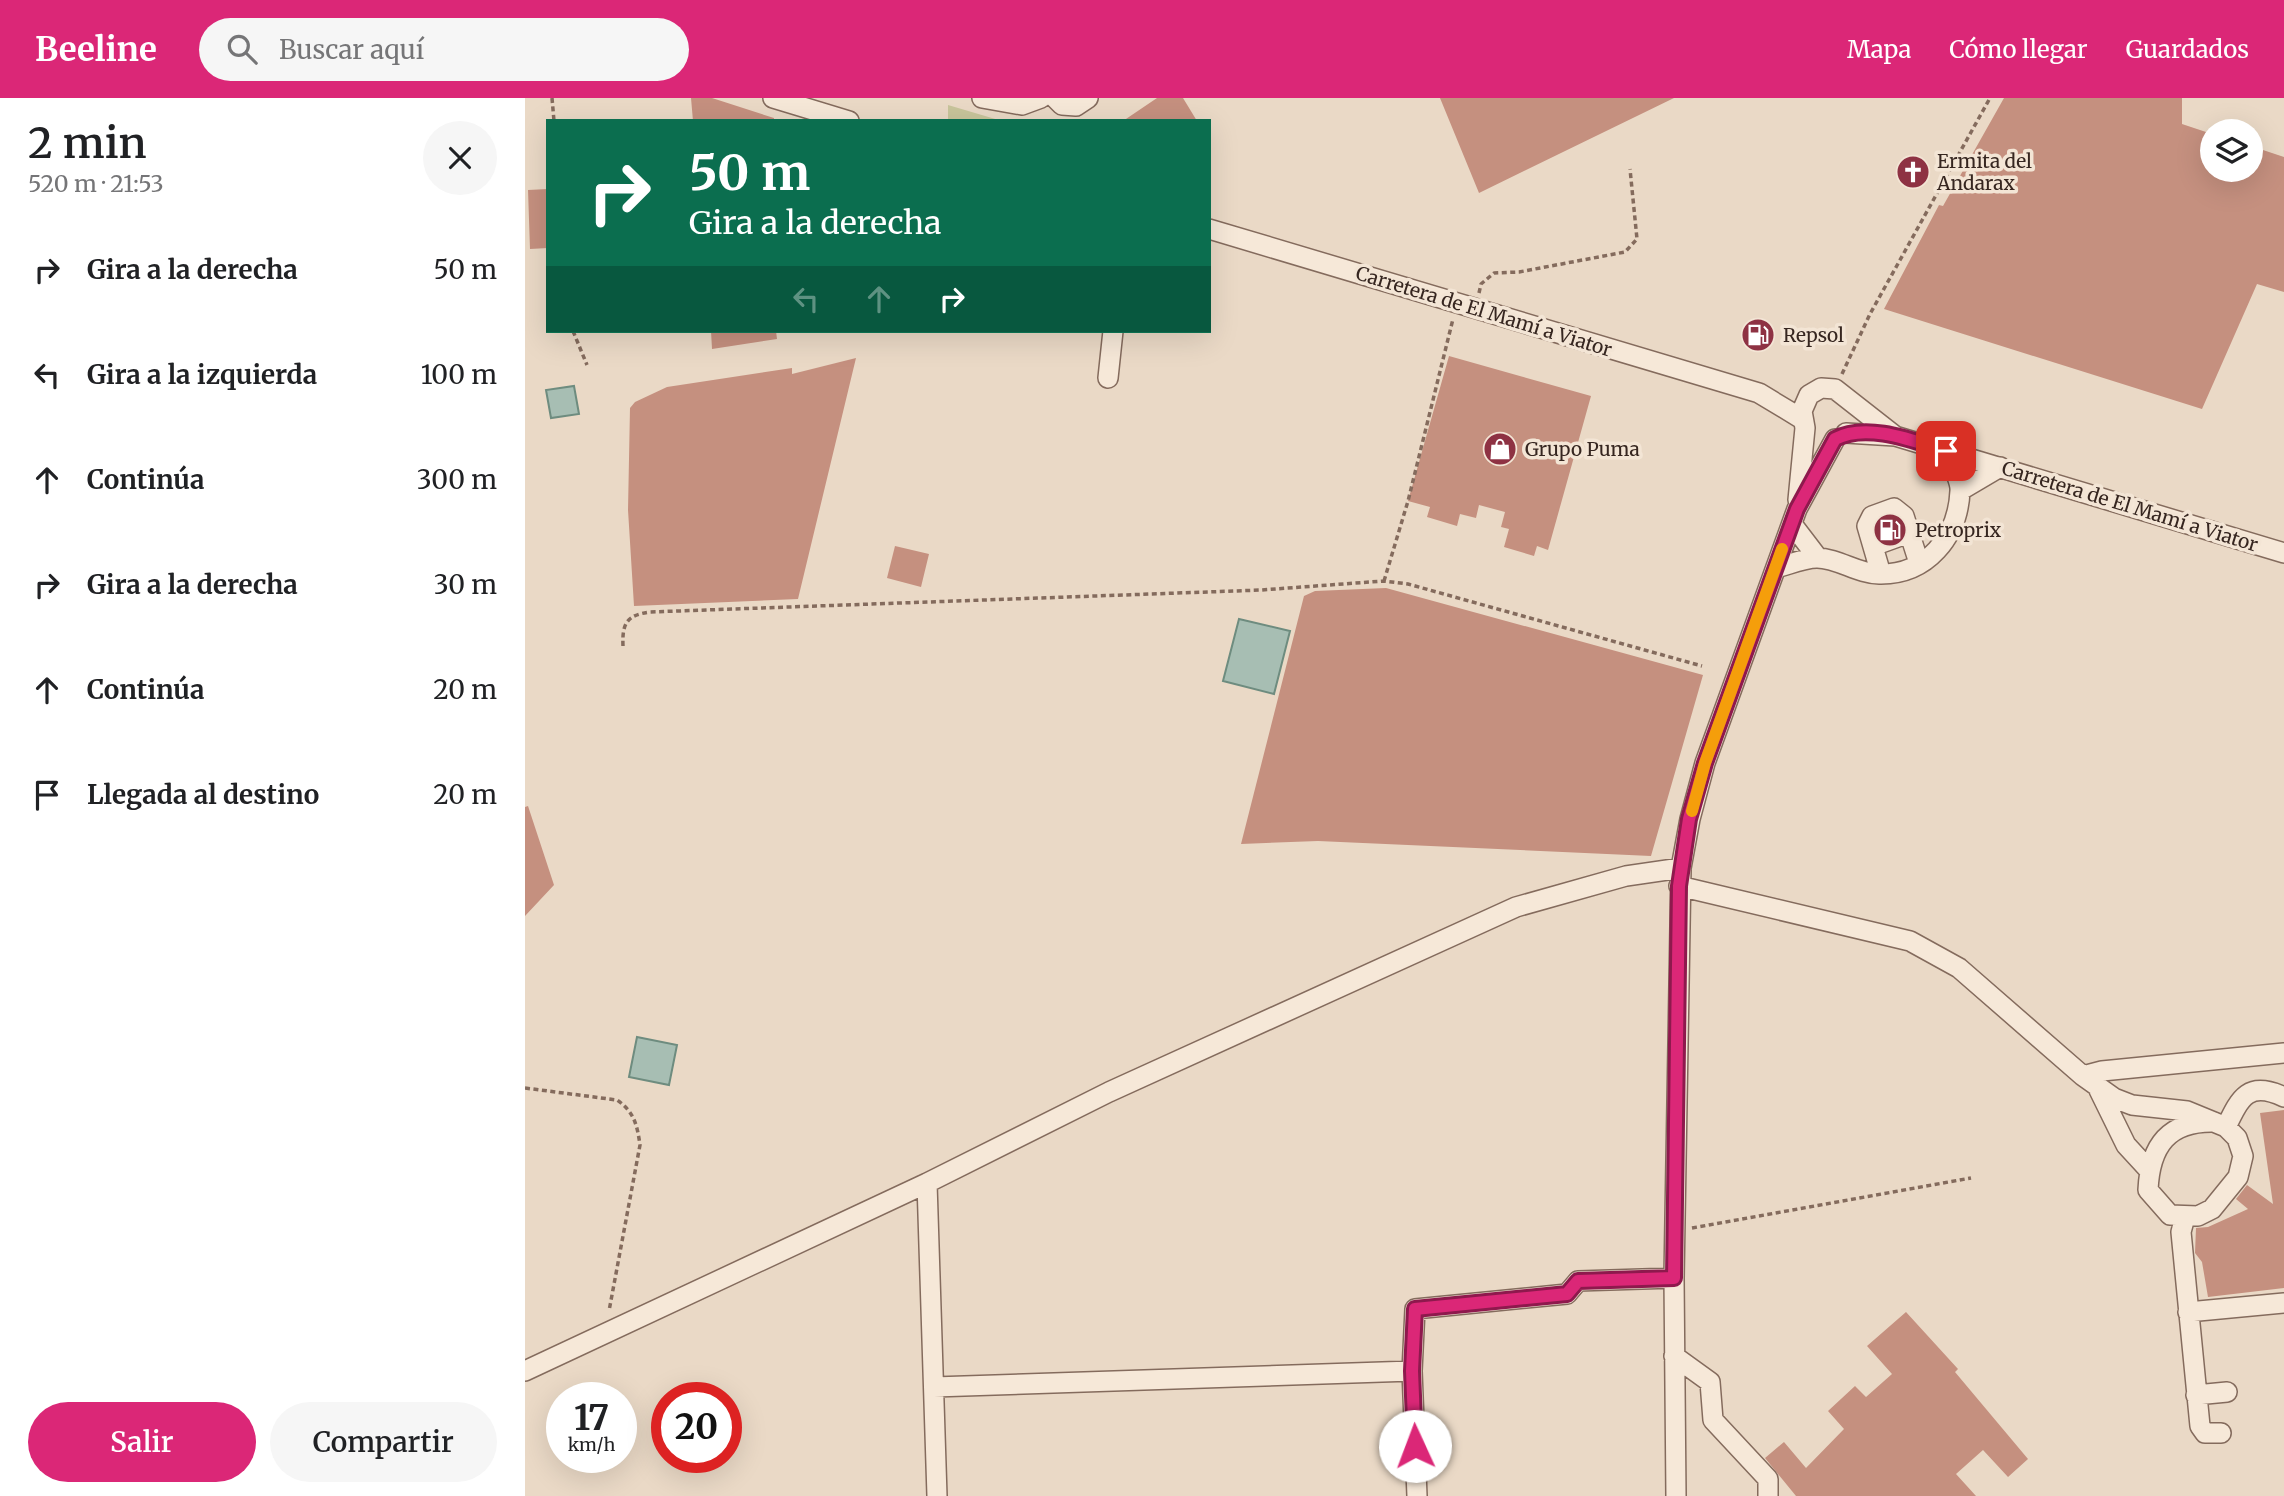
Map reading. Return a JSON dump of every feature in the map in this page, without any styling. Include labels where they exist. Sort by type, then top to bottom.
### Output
[{"type":"street","points":[[773,98],[842,119]]},
{"type":"street","points":[[982,98],[1021,105],[1041,98]]},
{"type":"street","points":[[1058,108],[1076,106],[1088,98]]},
{"type":"street","name":"Carretera de El Mamí a Viator","points":[[1211,230],[1759,393]]},
{"type":"street","points":[[1108,378],[1112,333]]},
{"type":"street","points":[[1818,558],[1794,517],[1804,402],[1809,395],[1821,388],[1842,395],[1895,436]]},
{"type":"street","points":[[1759,393],[1809,395]]},
{"type":"street","points":[[1759,393],[1820,439],[1840,436],[1895,436]]},
{"type":"street","points":[[1676,1496],[1674,1278],[1680,877],[1689,819],[1705,763],[1794,517],[1840,436],[1854,418],[1842,395]]},
{"type":"street","name":"Carretera de El Mamí a Viator","points":[[1895,436],[2284,553]]},
{"type":"street","points":[[1776,568],[1818,558],[1863,572],[1881,574],[1919,563],[1942,548],[1961,490],[1946,451]]},
{"type":"street","points":[[1961,490],[2000,467]]},
{"type":"street","points":[[1881,574],[1867,526],[1872,516],[1894,508],[1904,516],[1919,563]]},
{"type":"street","points":[[1873,546],[1909,533]]},
{"type":"street","points":[[525,1371],[927,1184],[1108,1092],[1516,907],[1626,876],[1680,877],[1910,941],[1959,968],[2114,1098],[2131,1105],[2187,1111],[2220,1125],[2237,1138],[2243,1156],[2238,1177],[2212,1209],[2198,1216],[2170,1215],[2148,1190],[2149,1170],[2158,1145],[2174,1130],[2193,1122],[2220,1125]]},
{"type":"street","points":[[2089,1079],[2102,1071],[2284,1052]]},
{"type":"street","points":[[2089,1079],[2126,1145],[2149,1170]]},
{"type":"street","points":[[2220,1125],[2245,1094],[2264,1090],[2284,1097]]},
{"type":"street","points":[[927,1184],[937,1496]]},
{"type":"street","points":[[2185,1217],[2181,1232],[2200,1426],[2205,1433],[2221,1433]]},
{"type":"street","points":[[1417,1496],[1412,1371],[1415,1309],[1567,1294],[1578,1281],[1674,1278]]},
{"type":"street","points":[[2188,1312],[2284,1303]]},
{"type":"street","points":[[1674,1356],[1710,1382],[1713,1420],[1769,1479],[1768,1496]]},
{"type":"street","points":[[934,1387],[1412,1371]]},
{"type":"street","points":[[2196,1395],[2227,1392]]},
{"type":"path","points":[[552,98],[554,119]]},
{"type":"path","points":[[1842,395],[1870,314],[1990,98]]},
{"type":"path","points":[[1476,309],[1481,284],[1494,273],[1519,272],[1625,252],[1637,239],[1630,169]]},
{"type":"path","points":[[1384,581],[1408,501],[1456,303]]},
{"type":"path","points":[[574,333],[587,365]]},
{"type":"path","points":[[623,646],[622,629],[626,620],[635,614],[650,612],[1262,590],[1384,581],[1408,584],[1702,666]]},
{"type":"path","points":[[525,1088],[617,1100],[629,1109],[637,1123],[640,1144],[605,1332]]},
{"type":"path","points":[[1676,1230],[1971,1178]]},
{"type":"shaded area","points":[[948,105],[995,119],[948,119]]},
{"type":"shaded area","points":[[574,386],[579,414],[551,418],[546,390]]},
{"type":"shaded area","points":[[1239,619],[1290,631],[1274,694],[1223,681]]},
{"type":"shaded area","points":[[637,1037],[677,1045],[669,1085],[629,1077]]},
{"type":"building","points":[[691,98],[712,98],[774,118],[774,119],[693,119]]},
{"type":"building","points":[[1157,98],[1183,98],[1196,119],[1126,119]]},
{"type":"building","points":[[1440,98],[1674,98],[1479,193]]},
{"type":"building","points":[[2004,98],[2182,98],[2182,124],[2200,130],[2200,182],[2263,182],[2263,150],[2284,157],[2284,292],[2257,284],[2202,409],[1884,309],[1939,205],[1943,206]]},
{"type":"building","points":[[546,189],[546,248],[530,249],[528,190]]},
{"type":"building","points":[[711,333],[776,333],[777,339],[712,349]]},
{"type":"building","name":"Grupo Puma","points":[[1449,356],[1591,396],[1548,550],[1537,546],[1534,556],[1504,547],[1509,529],[1501,527],[1505,512],[1479,505],[1476,518],[1460,514],[1457,526],[1427,517],[1430,507],[1408,501]]},
{"type":"building","points":[[856,358],[798,599],[634,606],[628,510],[630,408],[635,402],[667,387],[792,368],[792,374]]},
{"type":"building","points":[[895,546],[929,554],[921,587],[887,578]]},
{"type":"building","points":[[1386,588],[1703,675],[1651,856],[1318,841],[1241,844],[1304,596],[1315,591]]},
{"type":"building","points":[[528,806],[554,885],[525,916],[525,807]]},
{"type":"building","points":[[2284,1110],[2284,1288],[2208,1297],[2202,1262],[2195,1253],[2196,1228],[2208,1227],[2248,1209],[2236,1199],[2247,1185],[2273,1204],[2260,1113]]},
{"type":"building","points":[[1906,1312],[1958,1369],[1955,1372],[2028,1459],[2008,1477],[1983,1450],[1956,1474],[1976,1496],[1796,1496],[1765,1458],[1784,1442],[1806,1468],[1844,1429],[1828,1411],[1855,1386],[1866,1397],[1892,1374],[1867,1346]]},
{"type":"slow traffic","points":[[1692,811],[1705,763],[1782,549]]},
{"type":"place","name":"Ermita del Andarax","points":[[1913,172]]},
{"type":"place","name":"Repsol","points":[[1758,335]]},
{"type":"place","name":"Grupo Puma","points":[[1500,449]]},
{"type":"place","name":"Petroprix","points":[[1890,530]]},
{"type":"route","points":[[1415,1446],[1412,1371],[1415,1309],[1567,1294],[1578,1281],[1674,1278],[1679,886],[1689,819],[1705,763],[1797,509],[1835,439],[1846,433],[1895,436],[1946,451]]}]
